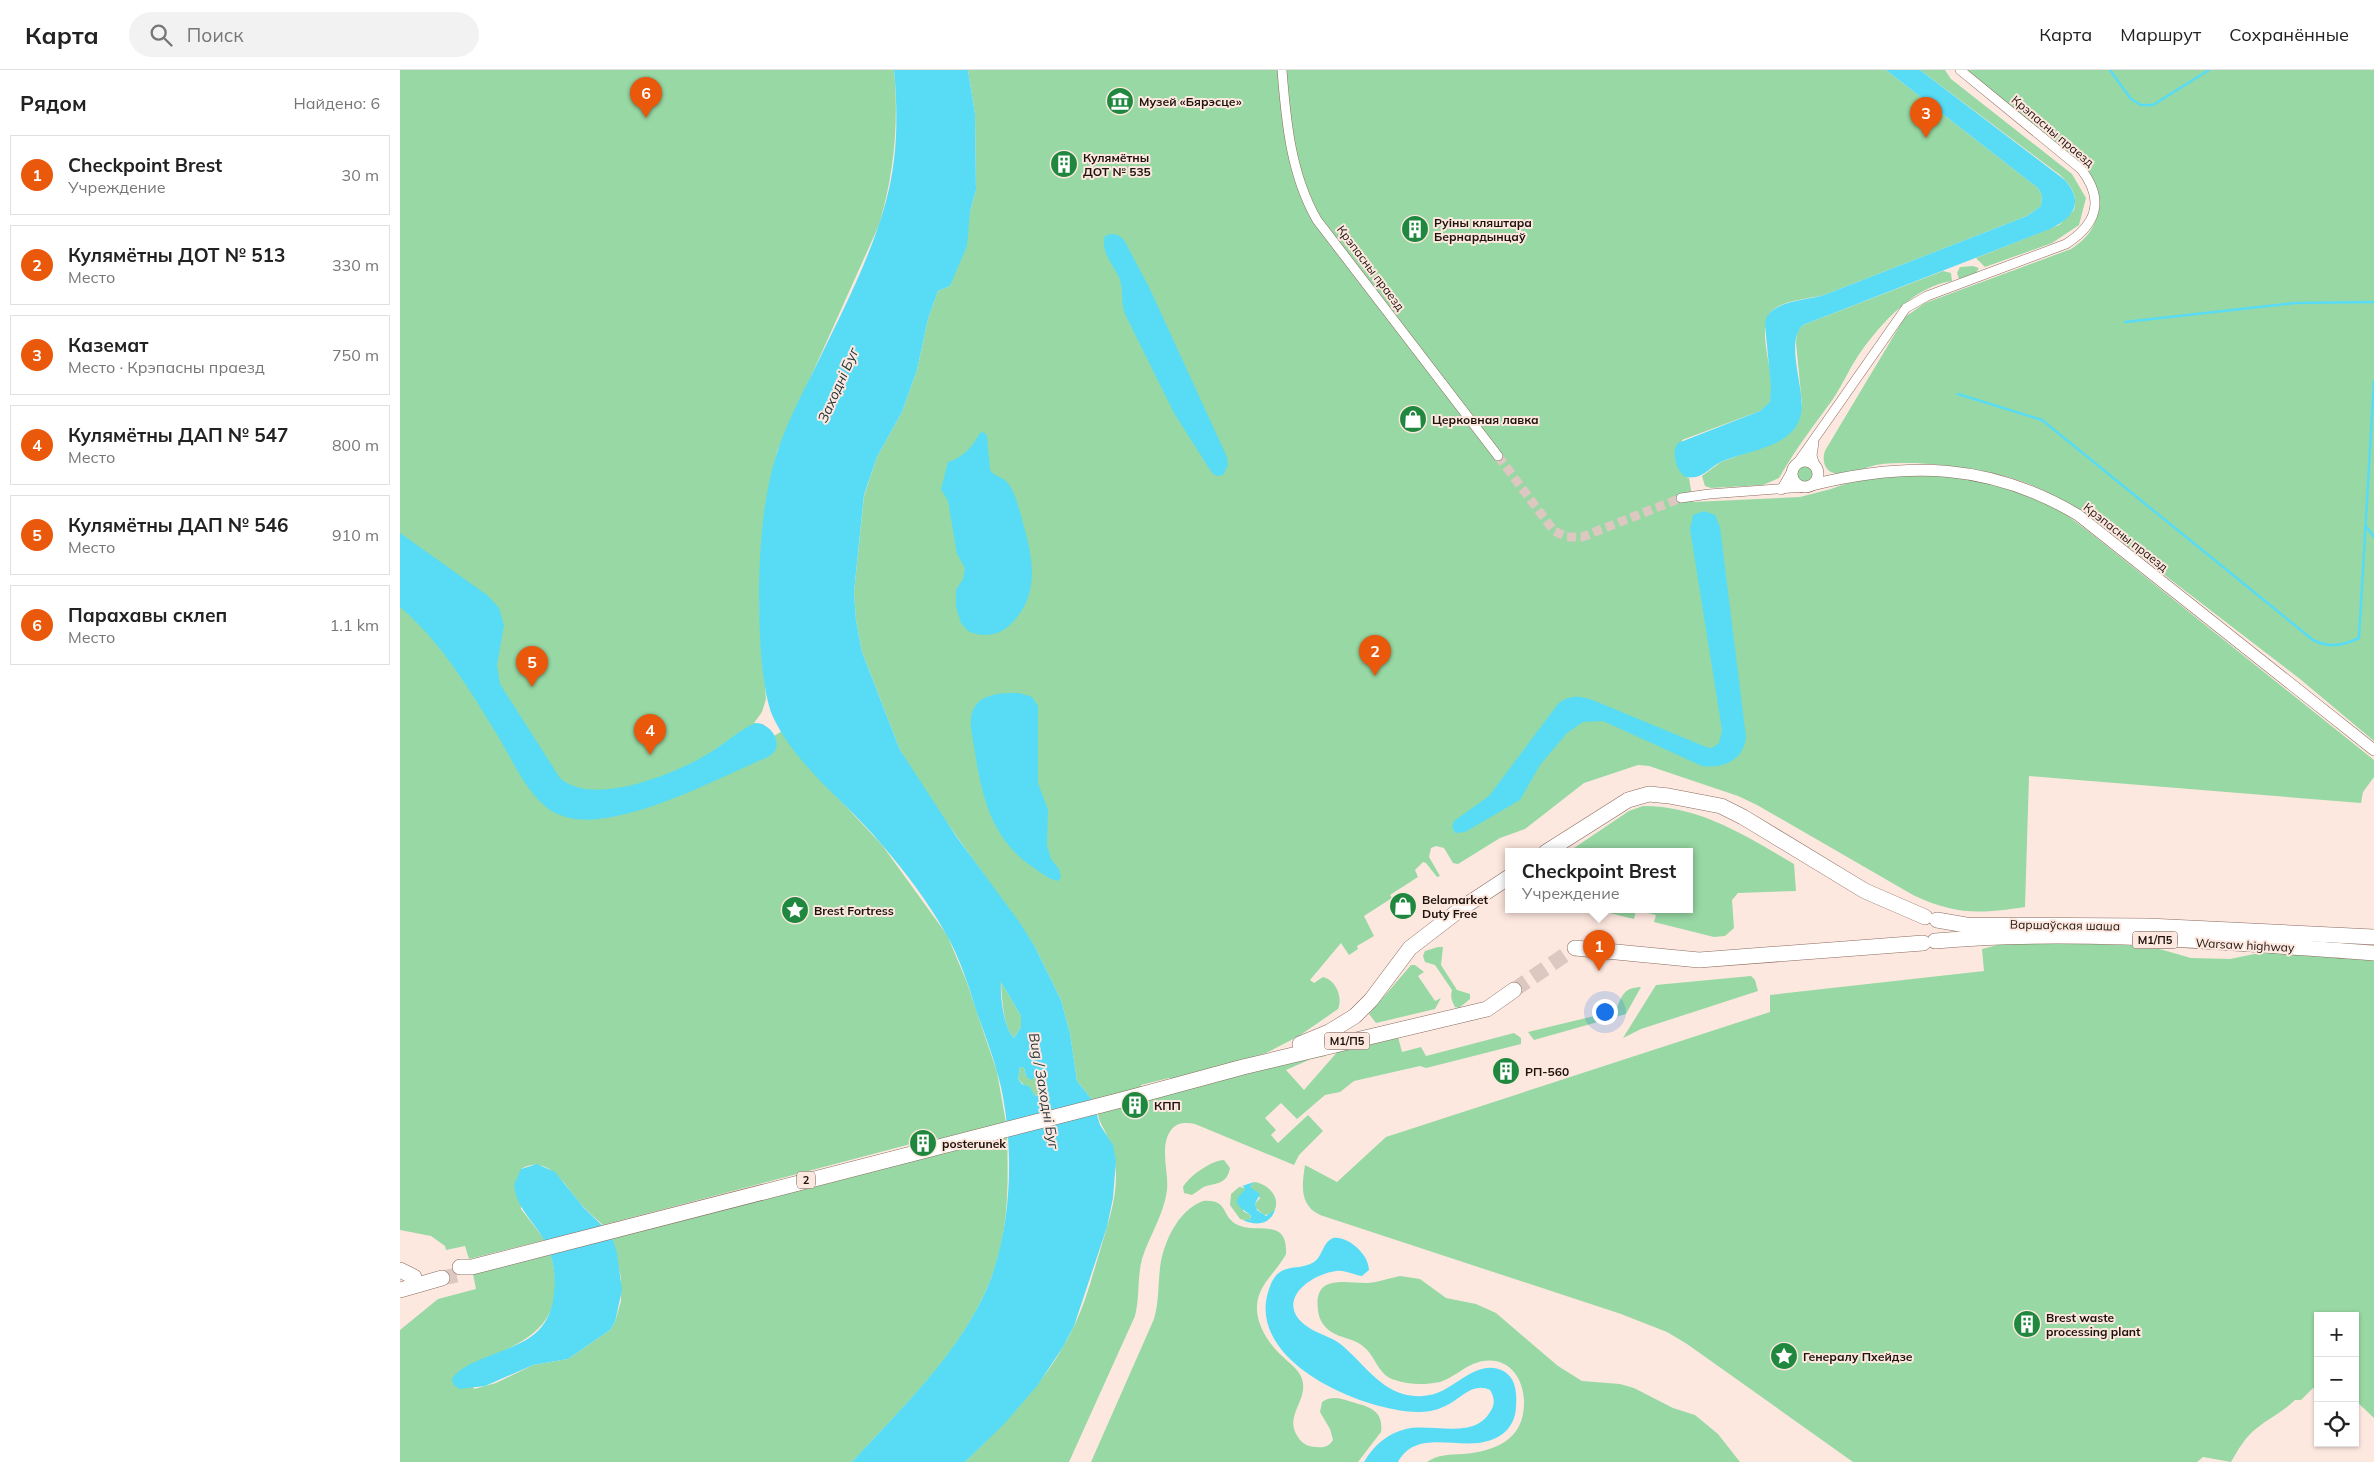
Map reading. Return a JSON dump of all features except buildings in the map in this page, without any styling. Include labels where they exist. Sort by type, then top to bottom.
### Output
[{"type":"highway","name":"Варшаўская шаша","points":[[1552,848],[1628,800],[1643,795],[1669,796],[1721,806],[1743,817],[1865,891],[1931,918],[1966,924],[2148,926],[2374,937]]},
{"type":"highway","name":"М1/П5","points":[[1243,1067],[1321,1036],[1344,1024],[1372,1000],[1410,948],[1462,908],[1505,880]]},
{"type":"highway","name":"Warsaw highway","points":[[1575,948],[1699,960],[1996,936],[2230,943],[2374,953]]},
{"type":"highway","name":"М1/П5","points":[[1052,1118],[1243,1067],[1487,1009],[1514,990]]},
{"type":"highway","name":"2","points":[[465,1269],[671,1214],[1052,1118]]},
{"type":"highway","points":[[400,1270],[410,1281]]},
{"type":"highway","points":[[400,1290],[410,1281],[442,1275]]},
{"type":"highway","points":[[400,1302],[410,1281]]},
{"type":"street","name":"Крэпасны праезд","points":[[1282,70],[1292,151],[1300,186],[1306,201],[1317,220],[1498,456]]},
{"type":"street","name":"Крэпасны праезд","points":[[1781,490],[1794,467],[1906,308],[1927,296],[2066,244],[2079,236],[2091,223],[2094,196],[2089,179],[2081,169],[1960,70]]},
{"type":"street","points":[[1816,436],[1812,455],[1815,466],[1818,474],[1808,486],[1794,481],[1794,467],[1804,461],[1815,466],[1830,476],[1842,478]]},
{"type":"street","name":"Крэпасны праезд","points":[[1681,498],[1709,494],[1781,490],[1887,470],[1942,471],[2004,482],[2048,499],[2078,515],[2374,750]]},
{"type":"green space","points":[[400,70],[894,70],[896,109],[894,148],[892,168],[879,225],[777,452],[759,604],[766,699],[762,712],[754,723],[763,724],[774,736],[782,731],[809,767],[882,845],[947,935],[966,980],[997,1072],[1006,1123],[939,1140],[938,1138],[926,1140],[603,1225],[581,1204],[554,1173],[539,1165],[530,1165],[521,1169],[521,1209],[545,1240],[469,1259],[465,1246],[446,1250],[445,1246],[431,1236],[400,1230]]},
{"type":"green space","points":[[968,70],[1886,70],[2038,188],[2042,196],[2041,206],[2027,216],[1824,295],[1790,302],[1773,310],[1767,318],[1765,329],[1771,382],[1769,404],[1760,411],[1682,440],[1686,477],[1689,478],[1693,502],[1800,497],[1859,479],[1918,473],[1962,478],[2004,487],[2039,500],[2060,510],[2088,531],[2374,760],[2374,777],[2363,792],[2361,803],[2029,776],[2025,907],[1981,912],[1955,909],[1928,902],[1738,796],[1649,766],[1638,765],[1584,783],[1525,829],[1500,838],[1458,864],[1453,863],[1444,848],[1436,846],[1431,848],[1429,857],[1440,876],[1437,877],[1426,863],[1423,862],[1415,870],[1418,877],[1390,895],[1392,898],[1364,916],[1374,936],[1357,946],[1358,949],[1349,955],[1341,943],[1310,980],[1314,983],[1323,977],[1335,985],[1340,999],[1338,1009],[1299,1036],[1266,1053],[1181,1079],[1169,1078],[1141,1085],[1142,1088],[1093,1101],[1077,1081],[1070,1033],[1061,1000],[1035,947],[924,790],[900,750],[862,652],[856,620],[854,592],[864,496],[877,457],[902,412],[917,370],[928,319],[938,291],[950,286],[976,190],[975,114]]},
{"type":"green space","points":[[1920,70],[1945,70],[1951,79],[2072,174],[2086,198],[2079,225],[2052,243],[1985,267],[1976,258],[2059,225],[2074,210],[2074,195],[2060,175]]},
{"type":"green space","points":[[1964,70],[2374,70],[2374,741],[2300,679],[2089,517],[2051,494],[2001,475],[1952,466],[1922,463],[1889,463],[1841,474],[1831,472],[1826,468],[1824,458],[1826,449],[1905,317],[1925,303],[2071,249],[2089,233],[2094,224],[2097,204],[2089,171]]},
{"type":"green space","points":[[1973,266],[1979,268],[1976,273],[1959,279],[1957,273],[1960,267]]},
{"type":"green space","points":[[1943,271],[1951,273],[1952,281],[1938,284],[1912,298],[1889,318],[1868,341],[1833,399],[1779,478],[1763,485],[1711,488],[1705,486],[1702,476],[1721,462],[1773,443],[1789,434],[1802,404],[1796,343],[1797,332],[1803,325]]},
{"type":"green space","points":[[1805,463],[1813,466],[1816,474],[1813,482],[1805,485],[1797,482],[1794,474],[1797,466]]},
{"type":"green space","points":[[1643,806],[1664,807],[1704,817],[1740,833],[1794,864],[1796,891],[1738,893],[1732,900],[1734,928],[1725,936],[1714,937],[1654,922],[1656,915],[1648,913],[1693,913],[1693,848],[1574,848],[1629,811]]},
{"type":"green space","points":[[1609,913],[1635,913],[1634,919]]},
{"type":"green space","points":[[2039,942],[2149,946],[2191,958],[2230,959],[2264,952],[2374,960],[2374,1418],[2359,1404],[2359,1312],[2314,1312],[2314,1388],[2301,1400],[2295,1400],[2249,1435],[2231,1462],[2203,1457],[2197,1462],[1853,1462],[1687,1344],[1667,1332],[1621,1314],[1320,1215],[1308,1206],[1305,1200],[1303,1180],[1305,1165],[1337,1182],[1386,1137],[1770,1012],[1770,995],[1984,971],[1982,949],[2006,943]]},
{"type":"green space","points":[[1443,947],[1441,965],[1457,990],[1470,994],[1470,999],[1459,1008],[1455,1007],[1451,995],[1452,990],[1435,965],[1425,962],[1423,956],[1425,951]]},
{"type":"green space","points":[[1411,965],[1415,965],[1424,972],[1418,976],[1435,1001],[1441,998],[1435,1009],[1376,1023],[1369,1014]]},
{"type":"green space","points":[[1751,976],[1755,980],[1758,991],[1641,1029],[1623,1038],[1656,985]]},
{"type":"green space","points":[[1001,982],[1021,1016],[1021,1027],[1014,1038],[1005,1020]]},
{"type":"green space","points":[[1641,987],[1626,1014],[1534,1040],[1528,1032],[1615,1011],[1627,991]]},
{"type":"green space","points":[[1514,1033],[1521,1038],[1521,1044],[1426,1068],[1420,1066],[1354,1081],[1340,1092],[1325,1095],[1297,1119],[1281,1103],[1265,1118],[1276,1130],[1271,1135],[1278,1143],[1308,1115],[1323,1131],[1299,1155],[1294,1165],[1195,1124],[1182,1123],[1173,1127],[1167,1136],[1165,1152],[1167,1190],[1160,1217],[1142,1259],[1135,1316],[1069,1462],[965,1462],[1026,1399],[1039,1382],[1064,1346],[1082,1308],[1108,1222],[1116,1183],[1113,1154],[1098,1112],[1126,1105],[1128,1112],[1143,1108],[1141,1102],[1319,1054],[1326,1056],[1311,1059],[1286,1070],[1304,1090],[1339,1050],[1398,1037],[1402,1052],[1421,1047],[1426,1056]]},
{"type":"green space","points":[[1020,1067],[1024,1068],[1026,1076],[1034,1078],[1041,1085],[1039,1096],[1034,1095],[1018,1079]]},
{"type":"green space","points":[[1007,1135],[1008,1162],[1004,1231],[992,1277],[978,1307],[942,1362],[852,1462],[400,1462],[400,1330],[438,1299],[476,1289],[473,1274],[550,1252],[555,1278],[554,1300],[548,1316],[537,1330],[505,1350],[464,1368],[474,1389],[496,1383],[533,1365],[568,1359],[610,1330],[615,1322],[621,1301],[621,1278],[612,1237]]},
{"type":"green space","points":[[1224,1160],[1230,1168],[1225,1179],[1219,1183],[1204,1187],[1192,1195],[1184,1193],[1183,1187],[1195,1174],[1213,1163]]},
{"type":"green space","points":[[1254,1182],[1264,1185],[1273,1193],[1276,1203],[1272,1214],[1264,1215],[1256,1208],[1255,1204],[1260,1198],[1250,1187]]},
{"type":"green space","points":[[1239,1187],[1245,1188],[1243,1211],[1250,1215],[1251,1219],[1248,1221],[1240,1219],[1230,1205],[1231,1194]]},
{"type":"green space","points":[[1203,1201],[1217,1203],[1232,1222],[1238,1225],[1270,1229],[1282,1235],[1286,1254],[1261,1291],[1258,1298],[1257,1313],[1261,1327],[1268,1340],[1301,1375],[1303,1387],[1293,1422],[1294,1429],[1306,1445],[1325,1447],[1333,1440],[1330,1429],[1320,1412],[1322,1402],[1337,1398],[1369,1408],[1378,1414],[1381,1432],[1358,1462],[1091,1462],[1154,1319],[1158,1300],[1160,1268],[1168,1238],[1173,1228],[1186,1212],[1194,1205]]},
{"type":"green space","points":[[1400,1276],[1420,1279],[1446,1298],[1476,1304],[1496,1313],[1558,1366],[1582,1381],[1620,1384],[1634,1388],[1673,1408],[1695,1415],[1718,1434],[1740,1462],[1427,1462],[1440,1456],[1487,1450],[1506,1441],[1520,1425],[1523,1414],[1523,1391],[1520,1382],[1509,1368],[1502,1363],[1493,1361],[1473,1364],[1449,1378],[1429,1384],[1406,1383],[1389,1378],[1381,1371],[1369,1352],[1362,1345],[1331,1332],[1321,1321],[1318,1299],[1320,1291],[1325,1286],[1340,1282],[1370,1283]]},
{"type":"water","points":[[894,70],[968,70],[975,114],[976,190],[970,212],[967,246],[950,286],[938,291],[928,319],[917,370],[902,412],[877,457],[864,495],[854,592],[856,620],[862,652],[900,750],[956,836],[1020,923],[1035,947],[1061,1000],[1070,1033],[1077,1081],[1093,1101],[1100,1125],[1113,1145],[1116,1161],[1113,1198],[1107,1227],[1074,1326],[1063,1347],[1037,1386],[1005,1423],[965,1462],[852,1462],[923,1385],[956,1343],[982,1299],[992,1275],[1000,1250],[1008,1195],[1008,1139],[1001,1087],[964,973],[956,953],[939,922],[917,888],[883,846],[795,753],[773,717],[765,689],[760,634],[761,537],[768,488],[776,456],[789,421],[855,284],[880,221],[890,185],[895,152]],"holes":[[[1001,982],[1021,1016],[1021,1027],[1014,1038],[1005,1020]],[[1020,1067],[1024,1068],[1026,1076],[1031,1080],[1036,1077],[1038,1079],[1041,1089],[1039,1096],[1034,1095],[1030,1087],[1022,1084],[1018,1079]]]},
{"type":"water","points":[[1886,70],[1920,70],[2065,180],[2074,196],[2074,209],[2065,220],[2050,229],[1803,325],[1795,343],[1802,404],[1797,425],[1790,434],[1769,446],[1723,461],[1697,477],[1686,477],[1680,471],[1676,462],[1675,451],[1678,443],[1760,411],[1770,402],[1771,387],[1765,325],[1767,317],[1772,311],[1788,303],[1824,295],[2027,216],[2041,206],[2042,196],[2038,188]]},
{"type":"water","points":[[1111,234],[1118,235],[1124,240],[1149,287],[1227,457],[1228,465],[1223,475],[1217,476],[1212,473],[1174,413],[1126,316],[1120,280],[1106,254],[1105,236]]},
{"type":"water","points":[[984,432],[987,436],[990,470],[1008,483],[1018,504],[1032,566],[1030,590],[1020,613],[1006,628],[991,635],[979,635],[968,631],[961,623],[956,607],[956,590],[963,579],[965,568],[957,554],[948,501],[941,489],[948,462],[963,454],[971,447],[980,433]]},
{"type":"water","points":[[1704,511],[1715,515],[1720,527],[1746,737],[1741,752],[1737,757],[1725,764],[1710,767],[1702,766],[1603,721],[1583,722],[1567,733],[1540,765],[1520,800],[1465,832],[1455,833],[1452,827],[1454,821],[1489,796],[1558,704],[1571,697],[1595,701],[1706,747],[1712,748],[1719,743],[1722,730],[1690,529],[1693,515]]},
{"type":"water","points":[[400,533],[487,595],[499,608],[504,625],[497,665],[500,684],[560,778],[575,786],[593,790],[636,784],[678,769],[696,760],[756,723],[768,727],[772,732],[777,743],[776,748],[768,757],[663,803],[641,810],[619,816],[586,820],[567,817],[550,810],[541,803],[527,786],[454,667],[429,636],[400,607]]},
{"type":"water","points":[[1019,693],[1032,697],[1038,706],[1038,783],[1048,810],[1047,845],[1051,859],[1059,869],[1061,878],[1058,881],[1047,877],[1031,866],[1006,842],[990,813],[980,780],[971,731],[973,709],[980,701],[990,696]]},
{"type":"water","points":[[537,1164],[555,1172],[584,1208],[611,1234],[617,1253],[622,1290],[615,1322],[610,1330],[568,1359],[533,1365],[485,1386],[459,1389],[453,1384],[452,1379],[458,1372],[479,1360],[529,1338],[542,1327],[551,1309],[555,1283],[551,1257],[540,1233],[524,1211],[514,1185],[521,1169]]},
{"type":"water","points":[[1254,1182],[1250,1187],[1260,1194],[1255,1204],[1257,1210],[1266,1216],[1275,1210],[1270,1219],[1262,1223],[1252,1223],[1243,1220],[1250,1220],[1251,1216],[1237,1202],[1237,1199],[1245,1189],[1243,1186],[1239,1187]]},
{"type":"water","points":[[1333,1238],[1345,1240],[1357,1248],[1366,1258],[1369,1270],[1362,1276],[1336,1271],[1315,1278],[1306,1284],[1298,1292],[1294,1300],[1294,1309],[1298,1318],[1308,1327],[1339,1343],[1376,1379],[1403,1394],[1420,1396],[1437,1393],[1478,1370],[1487,1368],[1496,1368],[1505,1372],[1514,1383],[1516,1397],[1515,1416],[1507,1430],[1494,1439],[1480,1443],[1434,1442],[1420,1444],[1408,1450],[1398,1462],[1364,1462],[1382,1441],[1399,1431],[1416,1428],[1451,1429],[1474,1426],[1483,1421],[1490,1412],[1494,1399],[1490,1390],[1477,1388],[1434,1410],[1417,1412],[1394,1409],[1339,1392],[1313,1377],[1290,1359],[1274,1338],[1266,1315],[1269,1289],[1273,1280],[1283,1270],[1301,1267],[1314,1262],[1329,1240]]},
{"type":"waterway","points":[[2110,70],[2131,99],[2141,105],[2153,105],[2209,70]]},
{"type":"waterway","points":[[2125,322],[2295,303],[2374,302]]},
{"type":"waterway","points":[[1958,394],[2042,420],[2313,640],[2336,645],[2359,638],[2374,381]]},
{"type":"waterway","points":[[2366,526],[2374,537]]},
{"type":"tunnel","points":[[1498,456],[1554,531],[1567,537],[1582,537],[1681,498]]},
{"type":"tunnel","points":[[1514,990],[1575,948]]},
{"type":"tunnel","points":[[442,1278],[462,1274]]},
{"type":"place","name":"Музей «Бярэсце»","points":[[1120,101]]},
{"type":"place","name":"Парахавы склеп","points":[[646,118]]},
{"type":"place","name":"Каземат","points":[[1926,138]]},
{"type":"place","name":"Кулямётны ДОТ № 535","points":[[1064,164]]},
{"type":"place","name":"Руіны кляштара Бернардынцаў","points":[[1415,229]]},
{"type":"place","name":"Церковная лавка","points":[[1413,419]]},
{"type":"place","name":"Кулямётны ДОТ № 513","points":[[1375,676]]},
{"type":"place","name":"Кулямётны ДАП № 546","points":[[532,687]]},
{"type":"place","name":"Кулямётны ДАП № 547","points":[[650,755]]},
{"type":"place","name":"Belamarket Duty Free","points":[[1403,906]]},
{"type":"place","name":"Brest Fortress","points":[[795,910]]},
{"type":"place","name":"Checkpoint Brest","points":[[1599,971]]},
{"type":"place","name":"РП-560","points":[[1506,1071]]},
{"type":"place","name":"КПП","points":[[1135,1105]]},
{"type":"place","name":"posterunek","points":[[923,1143]]},
{"type":"place","name":"Brest waste processing plant","points":[[2027,1324]]},
{"type":"place","name":"Генералу Пхейдзе","points":[[1784,1356]]},
{"type":"water label","name":"Заходні Буг","points":[[838,385]]},
{"type":"water label","name":"Bug / Заходні Буг","points":[[1044,1091]]}]
